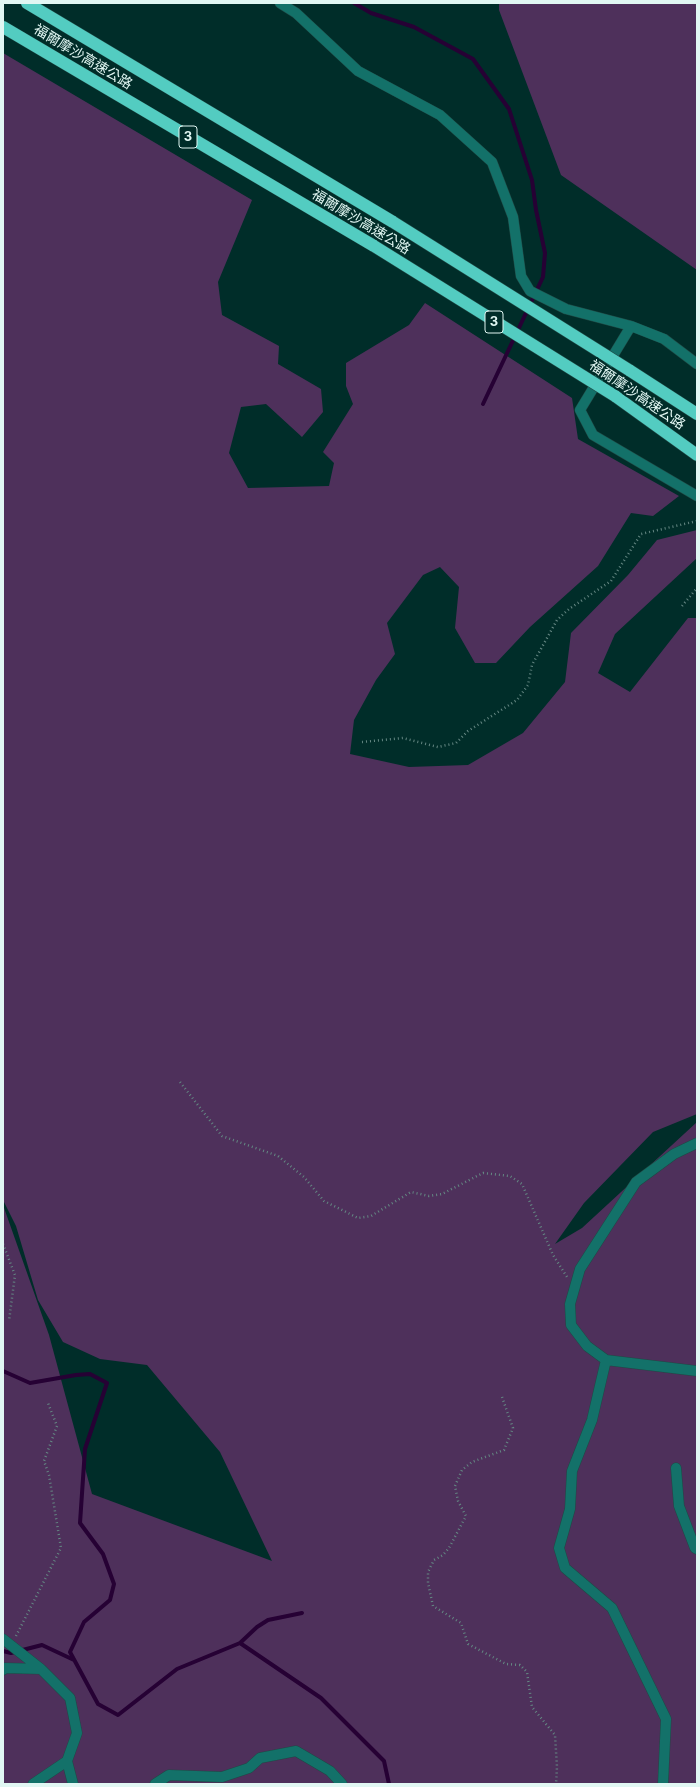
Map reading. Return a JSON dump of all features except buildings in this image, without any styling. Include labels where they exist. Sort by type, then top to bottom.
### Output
[{"type":"highway","name":"福爾摩沙高速公路","points":[[27,3],[393,222],[697,414]]},
{"type":"highway","name":"福爾摩沙高速公路","points":[[3,27],[374,246],[615,396],[697,455]]},
{"type":"lane","points":[[280,3],[296,13],[358,71],[440,115],[492,162],[513,217],[521,276],[530,291],[566,309],[631,326],[664,339],[697,364]]},
{"type":"lane","points":[[631,326],[580,410],[593,435],[697,496]]},
{"type":"lane","points":[[697,1143],[674,1154],[636,1182],[580,1269],[570,1304],[571,1325],[587,1346],[606,1360],[697,1371]]},
{"type":"lane","points":[[606,1360],[592,1420],[572,1471],[570,1509],[559,1548],[565,1568],[612,1608],[666,1719],[663,1784]]},
{"type":"lane","points":[[676,1468],[680,1506],[695,1548],[697,1549]]},
{"type":"lane","points":[[7,1642],[41,1669],[70,1698],[77,1733],[67,1761],[73,1784]]},
{"type":"lane","points":[[4,1669],[41,1669]]},
{"type":"lane","points":[[155,1784],[169,1775],[222,1777],[249,1768],[260,1758],[296,1751],[330,1771],[342,1784]]},
{"type":"lane","points":[[33,1784],[67,1761]]},
{"type":"path","points":[[362,742],[403,738],[438,746],[456,743],[468,730],[517,700],[528,685],[532,665],[557,620],[569,609],[611,581],[641,534],[697,521]]},
{"type":"path","points":[[682,606],[697,588]]},
{"type":"path","points":[[180,1082],[222,1136],[278,1156],[304,1177],[324,1200],[358,1218],[372,1216],[411,1192],[430,1196],[442,1194],[483,1173],[510,1176],[522,1184],[553,1255],[574,1289]]},
{"type":"path","points":[[3,1244],[15,1275],[9,1321]]},
{"type":"path","points":[[502,1397],[513,1428],[504,1450],[472,1462],[462,1470],[455,1486],[458,1501],[466,1516],[449,1548],[443,1555],[434,1560],[428,1572],[428,1583],[433,1606],[461,1623],[468,1644],[506,1664],[520,1665],[527,1672],[532,1707],[555,1736],[557,1767],[556,1784]]},
{"type":"path","points":[[7,1642],[61,1548],[49,1475],[44,1461],[57,1426],[48,1403]]},
{"type":"shaded area","points":[[499,3],[697,3],[697,270],[561,175],[499,10]]},
{"type":"shaded area","points":[[3,53],[252,200],[218,282],[222,315],[279,346],[278,364],[321,389],[323,412],[302,437],[266,404],[241,407],[229,453],[248,488],[329,486],[334,463],[323,452],[353,404],[346,386],[346,363],[409,325],[425,303],[572,398],[578,439],[679,496],[653,516],[631,513],[598,566],[530,627],[496,663],[475,663],[455,628],[459,587],[440,567],[423,575],[387,623],[395,654],[376,680],[354,720],[350,754],[409,767],[468,765],[523,733],[565,682],[571,633],[628,575],[657,540],[697,530],[697,558],[615,634],[598,673],[630,692],[688,618],[697,618],[697,1114],[653,1132],[584,1203],[555,1244],[582,1228],[697,1122],[697,1784],[3,1784],[3,1205],[49,1335],[92,1494],[272,1561],[220,1452],[147,1365],[100,1359],[63,1342],[38,1300],[16,1226],[3,1200]]},
{"type":"waterway","points":[[354,3],[371,13],[414,27],[473,59],[509,109],[532,180],[536,210],[545,253],[543,277],[483,404]]},
{"type":"waterway","points":[[3,1371],[30,1383],[90,1374],[107,1383],[85,1449],[80,1523],[103,1554],[114,1584],[110,1600],[84,1622],[70,1652],[98,1704],[118,1715],[177,1669],[240,1643],[321,1698],[384,1761],[389,1784]]},
{"type":"waterway","points":[[240,1643],[257,1627],[268,1620],[302,1613]]},
{"type":"waterway","points":[[3,1651],[11,1653],[42,1645],[74,1660]]}]
